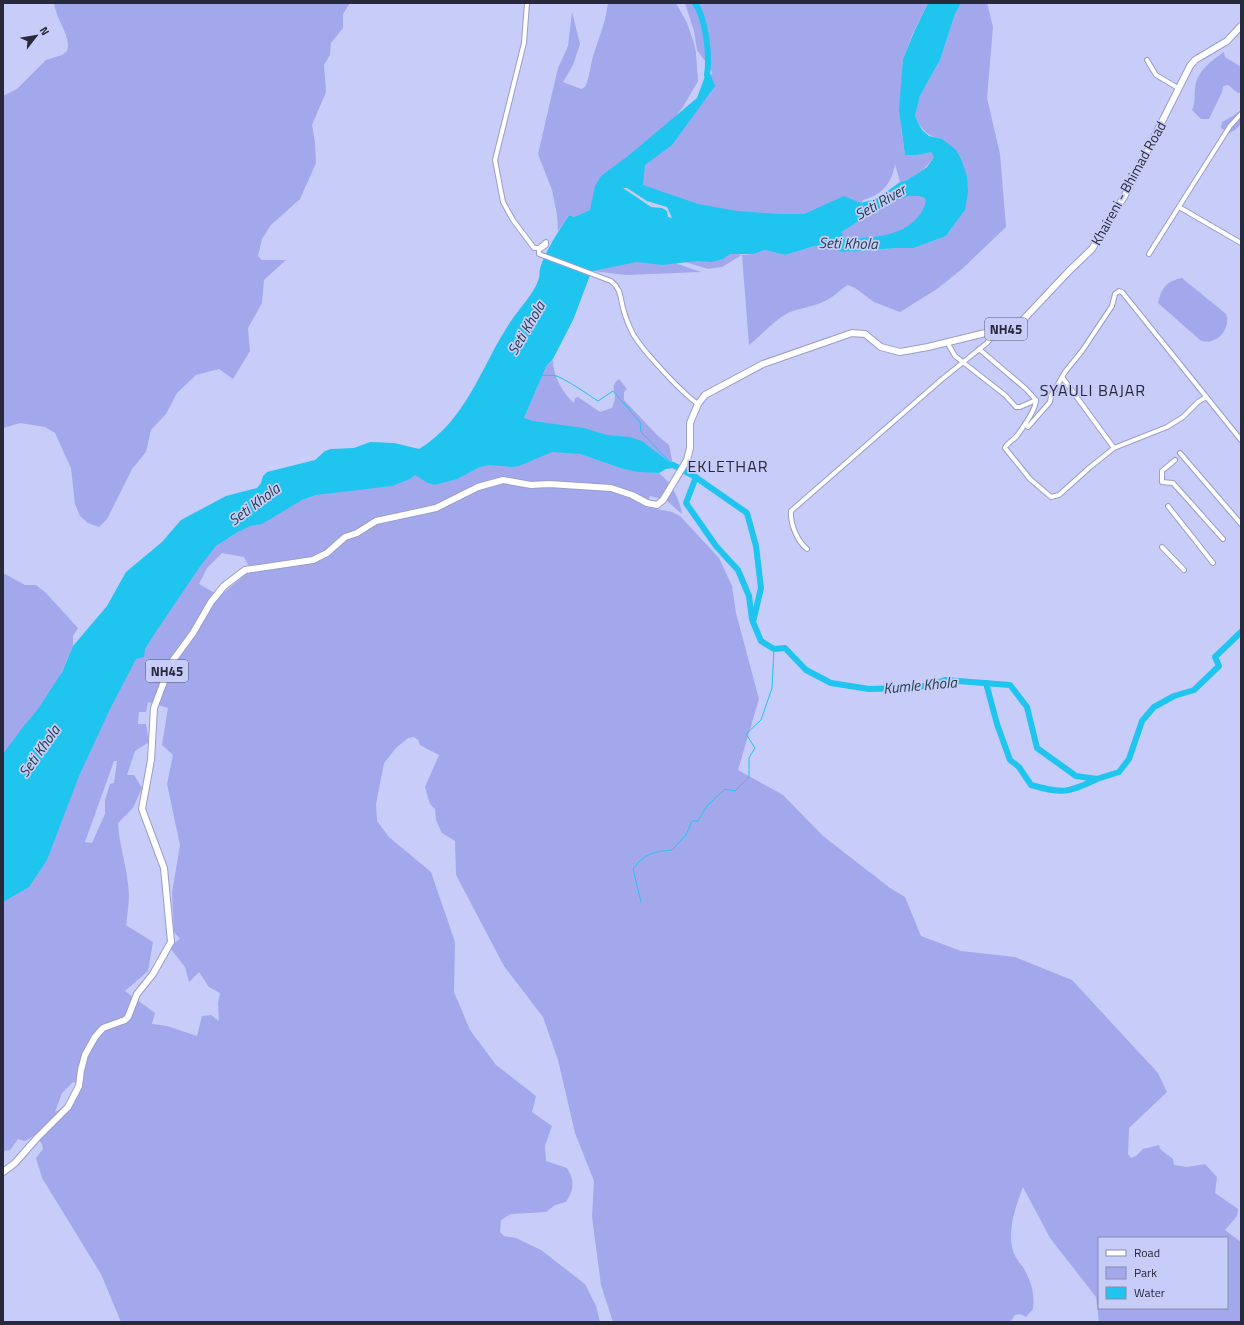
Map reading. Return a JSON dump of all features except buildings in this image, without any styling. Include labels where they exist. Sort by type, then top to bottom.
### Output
[{"type":"main road","name":"Khaireni - Bhimad Road","points":[[3,1172],[13,1165],[27,1148],[68,1107],[79,1086],[83,1062],[95,1037],[103,1028],[110,1024],[119,1023],[128,1017],[138,994],[153,974],[171,942],[164,868],[142,808],[152,748],[154,708],[171,663],[193,633],[211,602],[224,586],[245,570],[313,560],[327,553],[345,536],[361,531],[376,522],[436,508],[478,487],[503,480],[531,484],[611,488],[632,495],[651,505],[657,505],[663,500],[687,460],[690,448],[690,423],[698,404],[708,392],[749,371],[852,333],[864,334],[881,347],[900,352],[995,332],[1020,322],[1069,270],[1092,249],[1125,195],[1186,71],[1196,60],[1227,41],[1241,26]]},
{"type":"street","points":[[527,3],[524,43],[516,80],[499,142],[495,167],[501,193],[509,213],[534,248],[539,248],[546,242],[546,245],[538,252],[611,281],[619,289],[623,309],[634,335],[680,387],[698,404]]},
{"type":"street","points":[[1147,60],[1156,75],[1178,88]]},
{"type":"street","points":[[1149,254],[1230,126],[1241,114]]},
{"type":"street","points":[[1179,207],[1241,243]]},
{"type":"street","points":[[1024,424],[1028,427],[1050,402],[1051,396],[1062,377],[1082,351],[1112,306],[1115,294],[1119,291],[1122,292],[1241,440]]},
{"type":"street","points":[[807,549],[798,539],[791,516],[791,511],[848,460],[987,343],[995,332]]},
{"type":"street","points":[[947,342],[955,356],[962,363],[1005,395],[1016,407],[1020,407],[1036,400]]},
{"type":"street","points":[[979,349],[1026,389],[1036,400]]},
{"type":"street","points":[[1062,377],[1114,448]]},
{"type":"street","points":[[1036,400],[1024,424],[1005,448],[1030,479],[1051,498],[1059,495],[1114,448],[1167,427],[1183,417],[1198,402],[1206,397]]},
{"type":"street","points":[[1180,453],[1241,524]]},
{"type":"street","points":[[1175,460],[1162,471],[1162,482],[1173,483],[1223,539]]},
{"type":"street","points":[[1168,506],[1213,563]]},
{"type":"street","points":[[1162,547],[1184,570]]},
{"type":"green space","points":[[54,3],[350,3],[343,14],[343,28],[331,43],[330,55],[324,65],[326,92],[312,125],[315,142],[316,163],[300,199],[271,225],[262,239],[258,256],[262,260],[286,260],[264,280],[262,303],[248,328],[250,351],[233,379],[219,369],[196,375],[177,393],[166,414],[151,430],[146,452],[132,469],[107,519],[99,527],[88,523],[80,516],[75,504],[71,468],[55,433],[45,427],[20,423],[3,428],[3,96],[17,89],[46,60],[62,55],[67,51],[68,46],[66,34],[55,9]]},
{"type":"green space","points":[[608,3],[676,3],[687,23],[694,43],[698,81],[683,107],[669,125],[590,210],[574,217],[569,215],[558,231],[557,215],[552,190],[538,154],[558,68],[568,46],[572,12],[580,44],[573,65],[563,82],[581,89],[585,87],[588,81],[592,60],[605,19]]},
{"type":"green space","points":[[685,3],[928,3],[913,33],[903,59],[901,127],[905,155],[918,155],[931,151],[934,157],[919,173],[910,179],[900,182],[895,164],[894,171],[885,187],[876,195],[863,200],[861,204],[801,220],[702,210],[618,175],[691,114],[712,73],[697,50],[694,31]]},
{"type":"green space","points":[[961,3],[987,3],[993,27],[987,98],[1000,154],[1006,227],[962,269],[937,289],[900,312],[874,302],[855,288],[848,285],[827,300],[784,315],[749,345],[742,255],[754,254],[765,250],[785,255],[815,246],[843,252],[914,248],[946,236],[965,210],[942,139],[928,134],[920,125],[915,116],[920,96],[940,60],[955,14]]},
{"type":"green space","points":[[1224,52],[1225,57],[1241,67],[1241,92],[1238,93],[1228,85],[1223,86],[1222,92],[1209,119],[1201,119],[1192,110],[1196,82],[1205,67]]},
{"type":"green space","points":[[1241,110],[1241,124],[1235,130],[1229,133],[1221,128],[1222,122]]},
{"type":"green space","points":[[935,172],[936,223],[876,238],[845,239],[840,232],[892,203]]},
{"type":"green space","points":[[728,252],[742,255],[722,267],[708,269],[679,260]]},
{"type":"green space","points":[[583,254],[675,263],[701,272],[626,275],[593,271],[590,275],[573,320]]},
{"type":"green space","points":[[1182,278],[1226,314],[1227,325],[1221,335],[1216,339],[1206,342],[1200,340],[1158,303],[1163,289],[1172,281]]},
{"type":"green space","points":[[553,360],[556,378],[570,399],[574,403],[575,398],[578,397],[600,412],[612,408],[615,398],[614,386],[616,381],[619,379],[627,389],[624,392],[624,400],[657,435],[669,445],[673,465],[518,424],[524,418],[546,367]]},
{"type":"green space","points":[[560,450],[580,454],[623,469],[659,473],[667,481],[679,503],[682,514],[666,500],[650,496],[646,507],[672,512],[680,516],[719,558],[732,586],[736,613],[759,699],[738,770],[783,795],[823,836],[890,888],[905,897],[921,936],[961,951],[1015,957],[1072,980],[1158,1073],[1167,1092],[1129,1128],[1128,1154],[1131,1158],[1136,1156],[1143,1149],[1159,1145],[1160,1149],[1173,1159],[1174,1165],[1187,1167],[1205,1164],[1217,1177],[1215,1193],[1238,1209],[1237,1216],[1225,1230],[1241,1242],[1241,1322],[1099,1322],[1096,1297],[1050,1238],[1023,1187],[1013,1218],[1011,1243],[1016,1257],[1026,1272],[1033,1292],[1033,1309],[1026,1317],[1020,1314],[1015,1315],[1010,1322],[613,1322],[601,1285],[592,1217],[594,1181],[575,1133],[558,1060],[543,1017],[504,966],[456,875],[455,841],[442,833],[436,820],[435,809],[430,804],[425,787],[439,755],[420,745],[418,740],[414,737],[408,738],[396,748],[384,763],[376,804],[377,821],[389,837],[431,872],[455,942],[454,992],[470,1030],[496,1065],[536,1096],[532,1112],[552,1126],[545,1146],[546,1161],[567,1168],[572,1181],[571,1193],[566,1202],[555,1205],[546,1212],[511,1214],[501,1220],[500,1232],[504,1236],[516,1238],[541,1250],[585,1284],[596,1306],[600,1322],[121,1322],[101,1274],[42,1178],[36,1158],[43,1149],[42,1144],[35,1135],[25,1141],[18,1139],[10,1150],[3,1151],[3,869],[118,643],[216,546],[238,532],[254,517],[316,495],[373,487],[385,487],[408,478],[418,471]],"holes":[[[222,553],[244,557],[251,570],[220,596],[199,584],[207,568]],[[148,702],[168,708],[162,745],[173,755],[167,784],[180,845],[172,893],[174,932],[180,939],[170,948],[185,967],[189,982],[199,972],[209,987],[220,993],[218,1003],[219,1021],[211,1015],[202,1016],[197,1036],[167,1026],[152,1024],[155,1013],[125,991],[148,971],[153,942],[126,925],[129,889],[118,823],[133,808],[142,788],[134,775],[127,775],[135,751],[149,742],[146,724],[138,724],[139,712],[146,712]],[[114,761],[117,761],[114,783],[110,784],[105,800],[105,814],[92,843],[85,842]],[[73,1082],[81,1085],[65,1107],[55,1112],[62,1093]]]},
{"type":"green space","points":[[3,573],[25,585],[36,585],[46,593],[78,628],[73,636],[73,646],[54,689],[3,761]]},
{"type":"water","points":[[928,3],[961,3],[955,14],[940,60],[920,96],[915,116],[922,130],[929,136],[942,139],[956,150],[967,176],[968,192],[965,210],[946,236],[914,248],[843,252],[815,246],[785,255],[765,250],[754,254],[730,254],[723,259],[712,262],[697,261],[662,265],[636,262],[593,271],[590,275],[573,320],[553,359],[546,367],[524,418],[533,421],[584,428],[607,435],[629,437],[642,441],[673,465],[659,473],[639,472],[623,469],[580,454],[552,452],[519,466],[512,467],[489,465],[480,467],[457,479],[435,485],[428,483],[415,475],[410,479],[392,486],[316,495],[302,500],[262,524],[250,526],[238,532],[216,546],[201,565],[155,633],[145,649],[144,657],[136,659],[110,709],[79,776],[47,860],[29,887],[3,902],[3,754],[38,709],[62,672],[73,646],[107,606],[126,572],[162,542],[181,520],[226,496],[257,488],[261,483],[263,476],[267,472],[315,460],[325,451],[331,449],[354,448],[370,442],[394,443],[419,449],[435,437],[449,424],[461,408],[509,324],[530,296],[537,284],[540,269],[545,256],[569,215],[574,217],[590,210],[595,186],[601,176],[628,156],[697,98],[708,68],[715,86],[672,145],[645,165],[643,185],[698,204],[737,211],[804,214],[844,196],[861,203],[878,198],[900,182],[917,174],[927,167],[934,157],[931,152],[918,155],[905,155],[899,110],[903,59]],"holes":[[[623,188],[627,188],[647,201],[667,207],[672,218],[668,217],[667,211],[662,208],[651,207]],[[909,196],[920,196],[925,198],[926,201],[921,213],[914,222],[893,233],[881,236],[845,239],[841,232],[892,202]]]},
{"type":"waterway","points":[[695,3],[702,18],[706,38],[708,58],[707,75]]},
{"type":"waterway","points":[[541,375],[557,376],[573,384],[598,401],[613,391],[640,422],[641,432],[673,465]]},
{"type":"waterway","name":"Kumle Khola","points":[[665,466],[673,465],[694,476],[747,513],[756,546],[761,588],[753,622],[761,641],[774,649],[785,648],[806,670],[831,683],[869,689],[911,688],[932,685],[945,680],[1010,685],[1027,707],[1037,748],[1076,776],[1097,779],[1119,772],[1129,759],[1142,721],[1154,707],[1174,696],[1194,690],[1219,666],[1215,657],[1241,632]]},
{"type":"waterway","points":[[696,477],[686,503],[716,546],[738,570],[749,596],[752,619]]},
{"type":"waterway","points":[[641,902],[633,869],[637,864],[650,854],[672,850],[686,835],[692,821],[698,821],[707,806],[725,789],[735,791],[749,777],[749,758],[755,748],[746,734],[761,720],[772,688],[774,649]]},
{"type":"waterway","points":[[986,683],[997,724],[1010,760],[1019,767],[1031,785],[1050,790],[1065,791],[1097,779]]},
{"type":"district","name":"SYAULI BAJAR","points":[[1093,390]]},
{"type":"district","name":"EKLETHAR","points":[[728,466]]},
{"type":"water label","name":"Seti River","points":[[880,202]]},
{"type":"water label","name":"Seti Khola","points":[[848,243]]},
{"type":"water label","name":"Seti Khola","points":[[526,328]]},
{"type":"water label","name":"Seti Khola","points":[[254,504]]},
{"type":"water label","name":"Seti Khola","points":[[39,751]]}]
